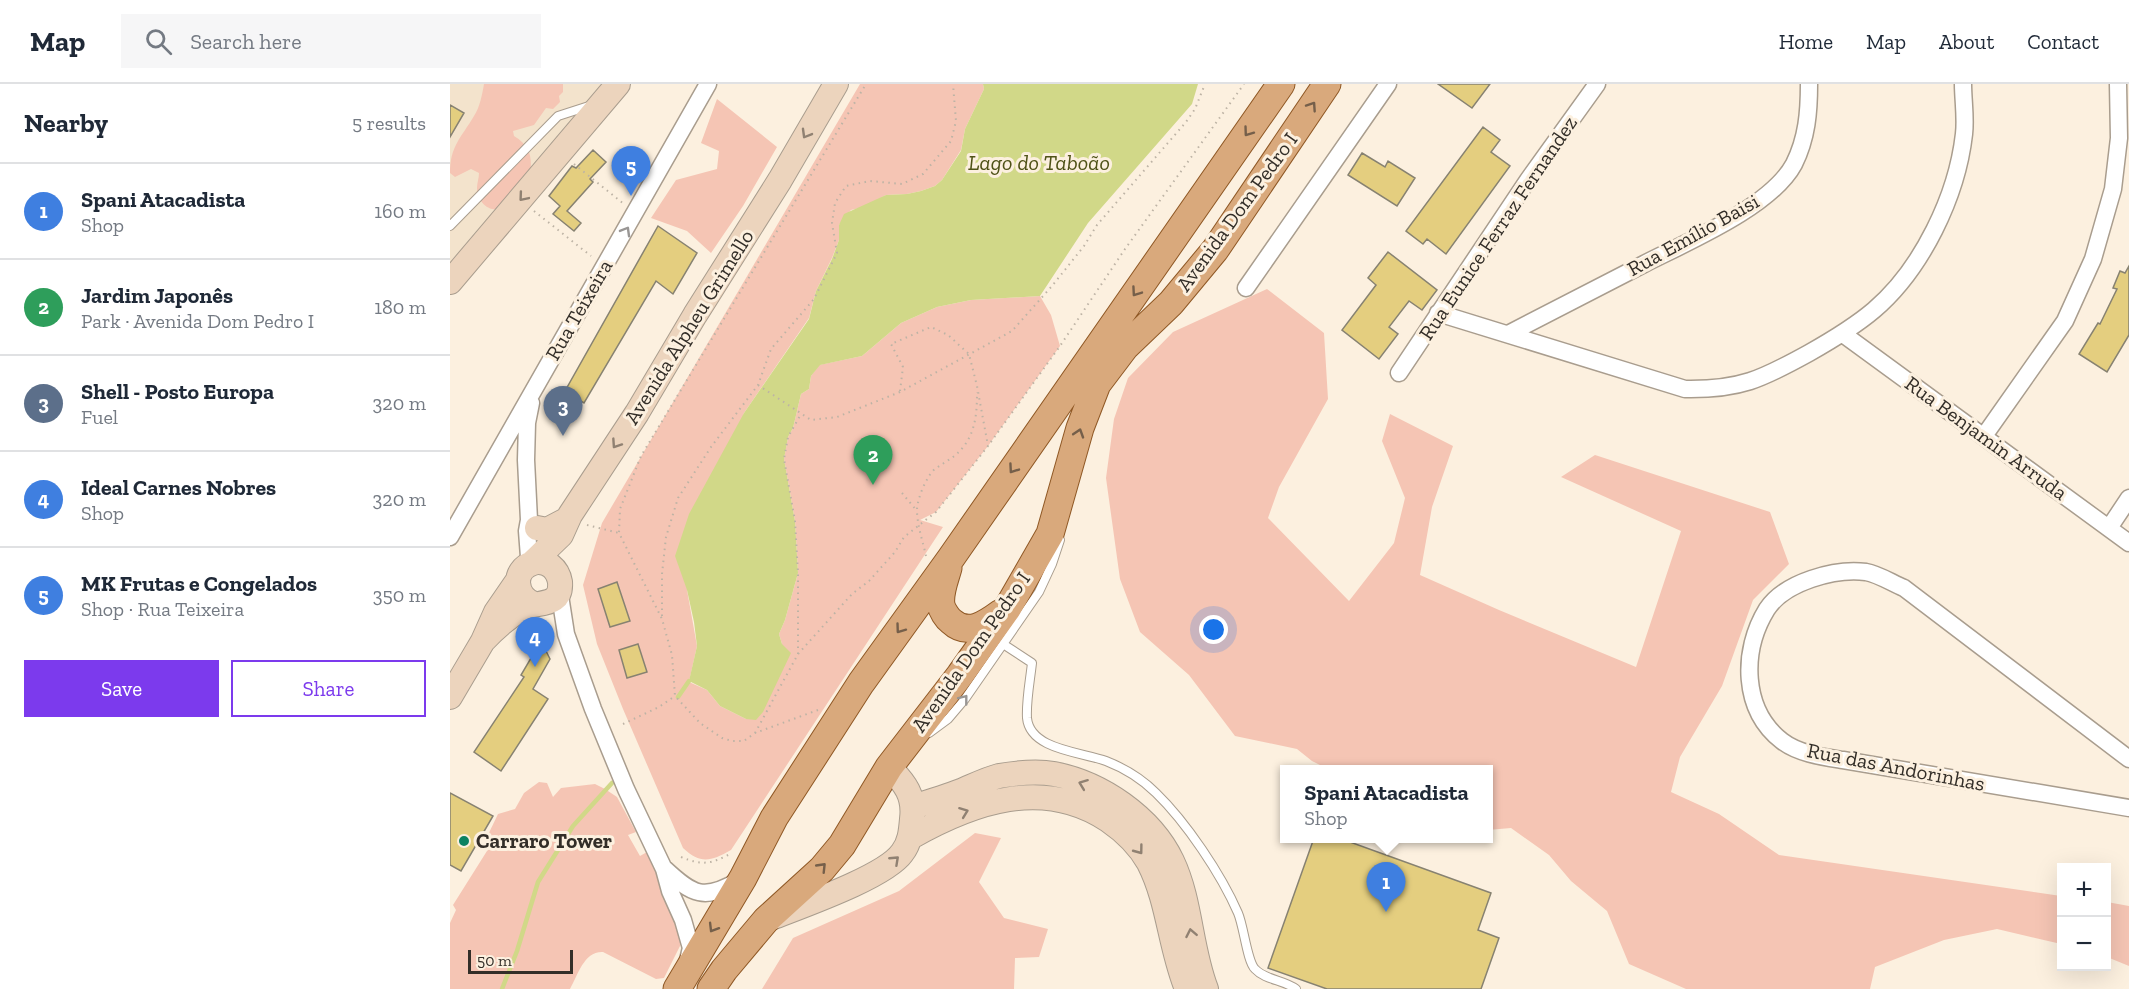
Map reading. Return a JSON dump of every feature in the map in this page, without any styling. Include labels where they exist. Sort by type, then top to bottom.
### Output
[{"type":"main road","name":"Avenida Dom Pedro I","points":[[681,981],[743,878],[774,818],[861,683],[951,558],[1281,84]]},
{"type":"main road","name":"Avenida Dom Pedro I","points":[[711,989],[766,920],[822,869],[842,845],[896,758],[1007,609],[1050,534],[1080,428],[1097,384],[1125,347],[1171,303],[1215,250],[1328,84]]},
{"type":"main road","points":[[951,558],[941,595],[941,607],[949,620],[958,627],[970,630],[985,625],[1007,609]]},
{"type":"street","name":"Rua Teixeira","points":[[450,537],[708,84]]},
{"type":"street","name":"Avenida Alpheu Grimello","points":[[569,517],[637,413],[836,84]]},
{"type":"street","points":[[1246,288],[1388,84]]},
{"type":"street","name":"Rua Eunice Ferraz Fernandez","points":[[1399,373],[1528,180],[1597,84]]},
{"type":"street","name":"Rua Emílio Baisi","points":[[1510,333],[1737,215],[1772,191],[1793,165],[1806,132],[1809,84]]},
{"type":"street","points":[[1438,313],[1510,333],[1684,389],[1736,386],[1771,374],[1843,334],[1876,308],[1907,275],[1935,229],[1957,174],[1965,132],[1963,84]]},
{"type":"street","points":[[1984,436],[2065,321],[2093,259],[2113,189],[2120,138],[2118,84]]},
{"type":"street","points":[[450,282],[611,93]]},
{"type":"street","name":"Rua Benjamin Arruda","points":[[1843,334],[2129,543]]},
{"type":"street","points":[[535,387],[527,423],[526,460],[538,567],[566,634],[602,734],[664,869],[670,891],[689,936],[690,948],[681,981]]},
{"type":"street","points":[[490,466],[508,450],[516,448],[526,460]]},
{"type":"street","points":[[2109,528],[2129,498]]},
{"type":"street","points":[[450,697],[483,641],[496,612],[538,567],[548,530],[569,517]]},
{"type":"street","name":"Rua das Andorinhas","points":[[2127,806],[1843,760],[1812,754],[1784,743],[1763,722],[1752,698],[1749,667],[1754,638],[1768,608],[1787,591],[1812,579],[1840,571],[1868,572],[1904,588],[2129,759]]},
{"type":"street","points":[[766,920],[887,867],[902,854],[911,837],[914,807],[910,793],[902,780],[896,758]]},
{"type":"street","points":[[914,807],[997,777],[1022,773],[1053,774],[1084,783],[1115,799],[1142,821],[1162,844],[1172,861],[1183,895],[1197,966],[1206,989]]},
{"type":"street","points":[[911,837],[960,813],[996,800],[1021,796],[1055,798],[1093,810],[1118,827],[1136,844],[1148,861],[1159,887],[1173,946],[1187,989]]},
{"type":"street","points":[[664,869],[687,889],[698,894],[711,893],[743,878]]},
{"type":"lane","points":[[450,226],[558,116],[611,93]]},
{"type":"lane","points":[[896,758],[948,719],[965,699],[1039,592],[1060,540],[1070,461]]},
{"type":"lane","points":[[1003,644],[1032,663],[1027,718],[1030,729],[1037,738],[1050,745],[1107,761],[1135,776],[1156,793],[1193,837],[1231,898],[1239,916],[1250,961],[1254,968],[1261,974],[1296,989]]},
{"type":"path","points":[[825,706],[755,733],[744,741],[722,738],[700,723],[675,696],[672,655],[662,620],[619,533],[620,509],[641,456],[866,84]]},
{"type":"path","points":[[662,620],[662,574],[666,537],[678,498],[711,447],[758,385],[771,349],[814,299],[837,253],[832,223],[835,204],[846,186],[870,181],[902,184],[922,174],[951,141],[956,121],[953,84]]},
{"type":"path","points":[[758,385],[811,420],[837,417],[900,392],[1012,331],[1052,286],[1084,246],[1097,225],[1190,116],[1204,84]]},
{"type":"path","points":[[755,733],[798,654],[852,594],[869,581],[895,552],[904,537],[936,512],[988,446],[1060,346],[1125,249],[1244,84]]},
{"type":"path","points":[[560,153],[636,213]]},
{"type":"path","points":[[520,200],[604,267]]},
{"type":"path","points":[[900,392],[903,367],[891,344],[931,327],[948,335],[969,354],[988,446]]},
{"type":"path","points":[[931,586],[917,511],[920,494],[933,470],[951,460],[964,446],[972,432],[977,413],[977,386]]},
{"type":"path","points":[[798,654],[798,573],[795,521],[784,459],[788,437],[801,414]]},
{"type":"path","points":[[902,493],[917,511]]},
{"type":"path","points":[[569,517],[584,524],[619,533]]},
{"type":"path","points":[[623,724],[675,696]]},
{"type":"path","points":[[681,857],[697,864],[705,864],[718,860],[739,848]]},
{"type":"shaded area","points":[[450,84],[607,84],[450,266]]},
{"type":"shaded area","points":[[484,84],[563,84],[563,92],[559,96],[560,102],[553,109],[546,108],[534,125],[513,131],[514,136],[525,145],[530,156],[529,183],[500,209],[491,209],[481,201],[477,192],[479,173],[471,169],[455,177],[450,173],[454,149],[478,109]]},
{"type":"shaded area","points":[[860,84],[983,84],[984,89],[965,129],[961,150],[942,180],[935,186],[921,191],[886,195],[864,207],[851,210],[839,225],[839,240],[816,291],[809,318],[744,413],[687,590],[697,646],[689,682],[707,690],[720,706],[746,719],[782,644],[779,634],[798,573],[795,521],[784,459],[801,394],[809,389],[811,376],[819,365],[862,356],[901,323],[937,307],[971,300],[1040,296],[1051,315],[1060,346],[988,446],[936,512],[920,520],[943,527],[731,850],[712,859],[701,859],[683,848],[623,709],[597,644],[583,585],[602,523]]},
{"type":"shaded area","points":[[717,99],[777,147],[743,206],[711,253],[687,231],[651,218],[676,180],[717,169],[719,151],[701,143]]},
{"type":"shaded area","points":[[1267,289],[1324,333],[1328,399],[1279,487],[1268,518],[1349,601],[1394,543],[1405,498],[1382,441],[1390,414],[1453,446],[1432,507],[1420,575],[1636,667],[1681,531],[1561,477],[1595,455],[1770,512],[1789,564],[1753,600],[1722,686],[1680,757],[1671,792],[1719,814],[1779,855],[2057,895],[2057,943],[1997,929],[1944,940],[1875,967],[1870,989],[1686,989],[1629,964],[1607,911],[1571,881],[1549,855],[1511,828],[1493,830],[1493,765],[1320,765],[1297,749],[1235,736],[1189,675],[1140,632],[1120,579],[1106,478],[1114,419],[1128,378],[1173,332]]},
{"type":"shaded area","points":[[539,782],[547,783],[553,797],[561,788],[595,784],[617,797],[636,832],[628,835],[640,856],[647,852],[686,934],[664,978],[656,979],[603,952],[591,955],[586,960],[570,989],[450,989],[450,923],[456,910],[453,905],[492,843],[486,839],[498,814],[515,809],[524,793]]},
{"type":"shaded area","points":[[975,833],[1001,838],[979,882],[1004,918],[1048,929],[1039,957],[1015,958],[1014,989],[762,989],[793,938],[899,891]]},
{"type":"shaded area","points":[[2111,903],[2129,906],[2129,966],[2111,959]]},
{"type":"water","name":"Lago do Taboão","points":[[983,84],[1198,84],[1192,104],[1088,223],[1040,296],[971,300],[937,307],[901,323],[862,356],[820,365],[811,376],[809,389],[801,394],[784,459],[795,521],[798,573],[779,634],[782,644],[791,653],[763,712],[756,720],[746,719],[720,706],[707,690],[689,681],[697,646],[687,590],[675,556],[689,514],[744,413],[809,319],[816,291],[839,240],[839,225],[844,214],[886,195],[921,191],[935,186],[942,180],[961,151],[965,129],[984,89]]},
{"type":"building","points":[[1438,84],[1490,84],[1472,108]]},
{"type":"building","points":[[450,105],[464,113],[450,137]]},
{"type":"building","points":[[1483,127],[1500,140],[1491,152],[1510,166],[1446,254],[1427,239],[1423,244],[1406,231]]},
{"type":"building","points":[[593,150],[606,162],[590,179],[593,182],[567,211],[581,223],[574,231],[553,214],[560,206],[549,196],[572,166],[576,168]]},
{"type":"building","points":[[1362,153],[1385,167],[1388,161],[1415,178],[1397,206],[1348,175]]},
{"type":"building","points":[[658,226],[697,253],[673,294],[656,281],[584,403],[565,391]]},
{"type":"building","points":[[1388,252],[1437,290],[1422,310],[1409,301],[1389,327],[1398,334],[1379,359],[1342,330],[1376,285],[1368,278]]},
{"type":"building","points":[[2129,266],[2129,335],[2107,372],[2079,354],[2098,323],[2100,324],[2117,289],[2113,288],[2120,271],[2125,273]]},
{"type":"building","points":[[617,582],[630,621],[610,627],[598,589]]},
{"type":"building","points":[[541,641],[550,659],[533,689],[548,699],[501,771],[474,752],[524,677],[521,675]]},
{"type":"building","points":[[638,644],[647,672],[627,678],[619,650]]},
{"type":"building","name":"Carraro Tower","points":[[450,793],[493,816],[461,871],[450,865]]},
{"type":"building","points":[[1312,843],[1353,843],[1491,893],[1478,930],[1499,938],[1481,989],[1327,989],[1268,968]]},
{"type":"waterway","points":[[678,697],[689,681]]},
{"type":"waterway","points":[[502,989],[517,951],[538,882],[573,826],[612,783]]},
{"type":"place","name":"MK Frutas e Congelados","points":[[631,196]]},
{"type":"place","name":"Shell - Posto Europa","points":[[563,436]]},
{"type":"place","name":"Jardim Japonês","points":[[873,485]]},
{"type":"place","name":"Ideal Carnes Nobres","points":[[535,667]]},
{"type":"place","name":"Carraro Tower","points":[[464,841]]},
{"type":"place","name":"Spani Atacadista","points":[[1386,912]]}]
